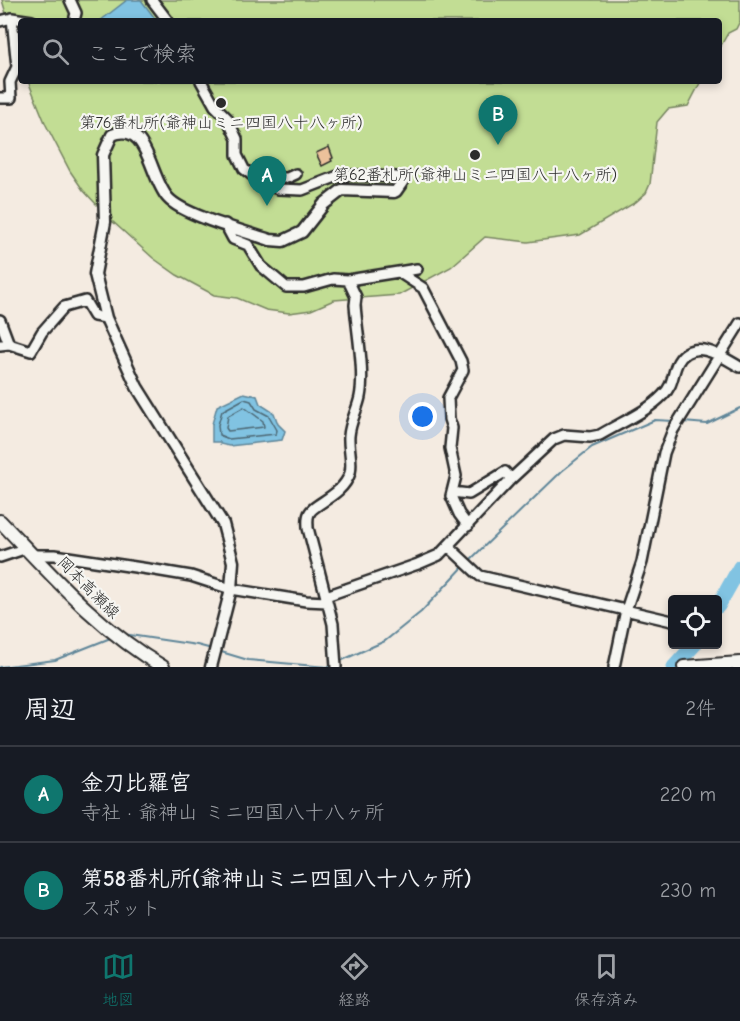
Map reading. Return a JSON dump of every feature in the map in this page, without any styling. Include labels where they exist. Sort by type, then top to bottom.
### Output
[{"type":"main road","name":"岡本高瀬線","points":[[0,520],[111,632],[162,667]]},
{"type":"main road","points":[[684,667],[740,663]]},
{"type":"street","points":[[70,0],[76,13],[75,18]]},
{"type":"street","points":[[152,0],[166,18]]},
{"type":"street","points":[[0,98],[11,98],[10,82],[17,67],[12,18]]},
{"type":"street","points":[[0,21],[18,19]]},
{"type":"street","points":[[203,84],[215,106],[227,118],[237,139],[237,155],[244,169],[263,183],[278,189],[302,190],[338,176],[396,177],[403,181],[394,192],[342,190],[324,204],[302,232],[283,241],[270,240],[186,210],[170,201],[161,190],[143,142],[132,133],[118,132],[112,135],[103,155],[105,222],[95,274],[106,318],[137,387],[223,524],[233,562],[231,589],[212,667]]},
{"type":"street","points":[[263,183],[266,178],[287,178],[296,174]]},
{"type":"street","points":[[225,225],[233,239],[248,244],[261,266],[286,287],[304,287],[333,279],[348,280],[417,269]]},
{"type":"street","points":[[400,273],[423,288],[461,361],[463,370],[448,398],[452,428],[450,448],[456,476],[451,496],[459,514],[468,526]]},
{"type":"street","points":[[336,667],[333,624],[308,528],[308,515],[311,510],[338,491],[350,472],[351,421],[360,398],[361,377],[356,297],[348,280]]},
{"type":"street","points":[[0,320],[5,344],[31,351],[42,332],[64,307],[85,301],[94,316],[106,318]]},
{"type":"street","points":[[614,667],[626,610],[642,562],[664,453],[673,430],[740,323]]},
{"type":"street","points":[[0,557],[30,552],[55,555],[191,576],[231,589],[306,601],[326,599],[439,555],[511,479],[554,439],[564,435],[590,437],[600,435],[655,402],[670,387],[678,362],[686,353],[694,350],[707,350],[740,367]]},
{"type":"street","points":[[452,492],[469,494],[505,472],[511,479]]},
{"type":"street","points":[[448,546],[480,576],[668,620]]},
{"type":"green space","points":[[2,0],[740,0],[740,21],[736,29],[728,33],[722,44],[722,18],[18,18],[18,54]]},
{"type":"green space","points":[[29,84],[699,84],[688,106],[668,109],[657,122],[650,184],[646,193],[636,202],[580,235],[528,242],[485,237],[451,267],[399,295],[334,300],[311,310],[289,313],[266,310],[237,298],[214,295],[177,275],[153,258],[112,221],[83,190],[70,171],[46,125]]},
{"type":"water","points":[[127,0],[141,0],[155,18],[104,18]]},
{"type":"water","points":[[244,393],[257,396],[260,404],[274,413],[278,424],[285,431],[282,440],[229,446],[220,444],[220,442],[212,442],[212,424],[217,406]]},
{"type":"building","points":[[329,147],[332,161],[322,166],[316,153]]},
{"type":"waterway","points":[[683,422],[707,424],[740,408]]},
{"type":"waterway","points":[[469,561],[562,471],[592,447],[655,420],[674,421]]},
{"type":"waterway","points":[[338,662],[385,641],[421,612],[465,565]]},
{"type":"waterway","points":[[722,599],[740,567]]},
{"type":"waterway","points":[[123,634],[212,649]]},
{"type":"waterway","points":[[0,667],[55,660],[113,637]]},
{"type":"waterway","points":[[674,667],[690,649]]},
{"type":"waterway","points":[[218,651],[248,660],[327,667],[333,664]]},
{"type":"place","name":"第76番札所(爺神山ミニ四国八十八ヶ所)","points":[[221,103]]},
{"type":"place","name":"第58番札所(爺神山ミニ四国八十八ヶ所)","points":[[498,145]]},
{"type":"place","name":"第62番札所(爺神山ミニ四国八十八ヶ所)","points":[[475,155]]},
{"type":"place","name":"金刀比羅宮","points":[[267,206]]}]
